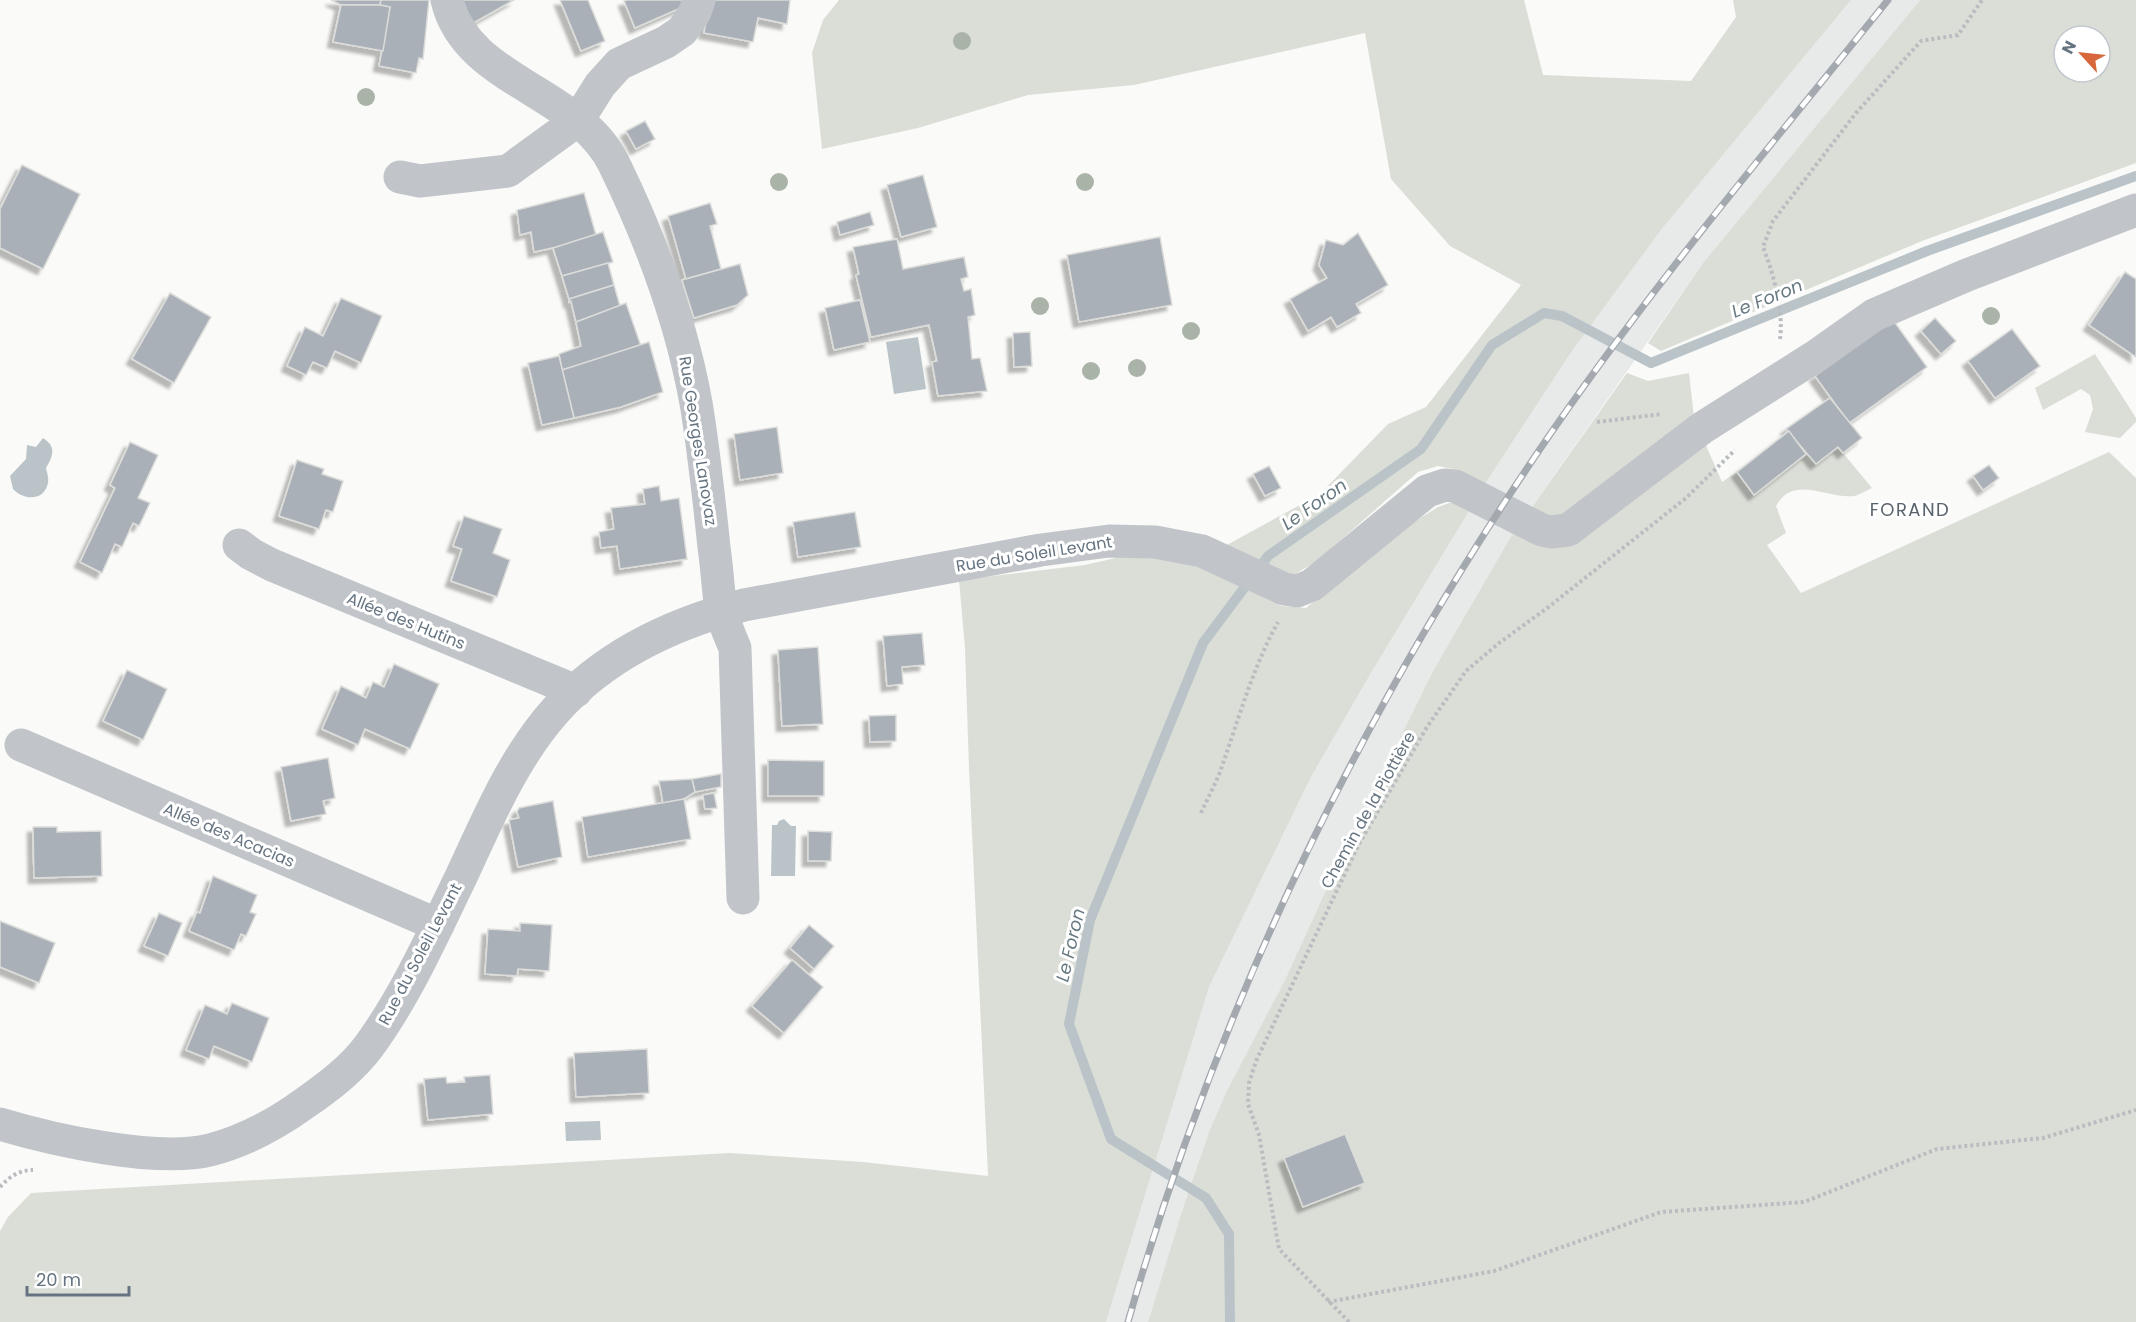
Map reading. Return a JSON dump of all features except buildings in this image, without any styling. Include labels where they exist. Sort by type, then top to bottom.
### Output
[{"type":"street","name":"Rue Georges Lanovaz","points":[[447,0],[458,28],[482,56],[578,120],[598,140],[613,161],[658,265],[680,333],[699,423],[722,611]]},
{"type":"street","points":[[400,177],[420,181],[508,171],[578,120],[612,69],[674,37],[689,22],[699,0]]},
{"type":"street","points":[[1290,590],[1312,585],[1427,491],[1445,485],[1455,486],[1542,530],[1551,532],[1568,530],[1702,428],[1816,356],[1874,315],[1967,275],[2136,210]]},
{"type":"street","name":"Rue du Soleil Levant","points":[[0,1124],[98,1146],[159,1153],[182,1153],[231,1144],[259,1132],[280,1121],[320,1092],[346,1071],[367,1048],[406,987],[517,763],[542,726],[576,691],[606,665],[644,643],[696,619],[722,611],[1091,542],[1155,542],[1202,551],[1290,590]]},
{"type":"street","name":"Allée des Hutins","points":[[239,545],[272,566],[576,691]]},
{"type":"street","points":[[722,611],[735,648],[743,898]]},
{"type":"street","name":"Allée des Acacias","points":[[21,745],[438,925]]},
{"type":"path","points":[[1781,329],[1770,264],[1763,247],[1773,221],[1856,113],[1921,41],[1958,35],[1982,0]]},
{"type":"path","name":"Chemin de la Piottière","points":[[1349,1322],[1279,1249],[1259,1135],[1248,1104],[1249,1083],[1256,1061],[1359,844],[1427,727],[1466,671],[1686,498],[1728,457],[1739,442],[1746,415],[1744,402]]},
{"type":"path","points":[[1597,422],[1665,414]]},
{"type":"path","points":[[1201,813],[1222,768],[1236,721],[1290,590]]},
{"type":"path","points":[[1328,1302],[1494,1271],[1661,1212],[1804,1202],[1937,1149],[2043,1137],[2136,1110]]},
{"type":"shaded area","points":[[839,0],[1524,0],[1543,75],[1691,81],[1736,17],[1733,0],[1851,0],[1661,230],[1572,351],[1485,484],[1459,470],[1438,466],[1418,472],[1317,561],[1290,577],[1225,546],[1320,494],[1388,424],[1426,407],[1521,285],[1450,246],[1391,179],[1365,33],[1134,85],[1028,95],[918,128],[822,149],[812,53],[823,20]]},
{"type":"shaded area","points":[[1851,0],[1920,0],[1703,263],[1510,538],[1433,671],[1343,853],[1284,982],[1209,1132],[1148,1322],[1106,1322],[1209,987],[1311,777],[1485,484],[1572,351],[1661,230]]},
{"type":"shaded area","points":[[1920,0],[2136,0],[2136,163],[1922,241],[1661,351],[1648,343],[1703,263]]},
{"type":"shaded area","points":[[918,337],[926,389],[894,394],[886,342]]},
{"type":"shaded area","points":[[2095,354],[2136,418],[2136,422],[2120,438],[2085,432],[2093,409],[2090,395],[2081,389],[2043,410],[2035,388]]},
{"type":"shaded area","points":[[1627,373],[1648,381],[1689,373],[1694,418],[1722,482],[1737,472],[1754,495],[1806,454],[1817,464],[1838,447],[1872,488],[1854,496],[1811,490],[1792,491],[1776,506],[1786,533],[1767,545],[1801,593],[2109,452],[2136,478],[2136,1322],[1148,1322],[1209,1132],[1227,1091],[1284,982],[1343,853],[1433,671],[1510,538]]},
{"type":"shaded area","points":[[43,438],[52,448],[46,468],[48,481],[46,489],[38,496],[27,497],[13,489],[10,476],[26,459],[27,445],[36,447]]},
{"type":"shaded area","points":[[1455,501],[1472,506],[1311,777],[1209,987],[1106,1322],[0,1322],[0,1231],[8,1217],[31,1193],[729,1153],[863,1162],[988,1176],[965,648],[959,580],[1085,565],[1142,552],[1212,571],[1281,606],[1306,608],[1406,527],[1438,507]]},
{"type":"shaded area","points":[[784,819],[791,826],[796,826],[795,876],[771,876],[772,825],[777,825]]},
{"type":"shaded area","points":[[600,1121],[601,1140],[566,1141],[565,1122]]},
{"type":"waterway","name":"Le Foron","points":[[1230,1322],[1229,1234],[1206,1198],[1111,1139],[1069,1024],[1090,920],[1203,643],[1268,556],[1421,449],[1492,345],[1544,313],[1562,316],[1651,363],[1927,251],[2136,176]]},
{"type":"railway","points":[[1128,1322],[1163,1207],[1204,1093],[1249,981],[1298,871],[1352,763],[1410,657],[1472,553],[1579,393],[1708,222],[1888,0]]},
{"type":"district","name":"FORAND","points":[[1910,509]]}]
